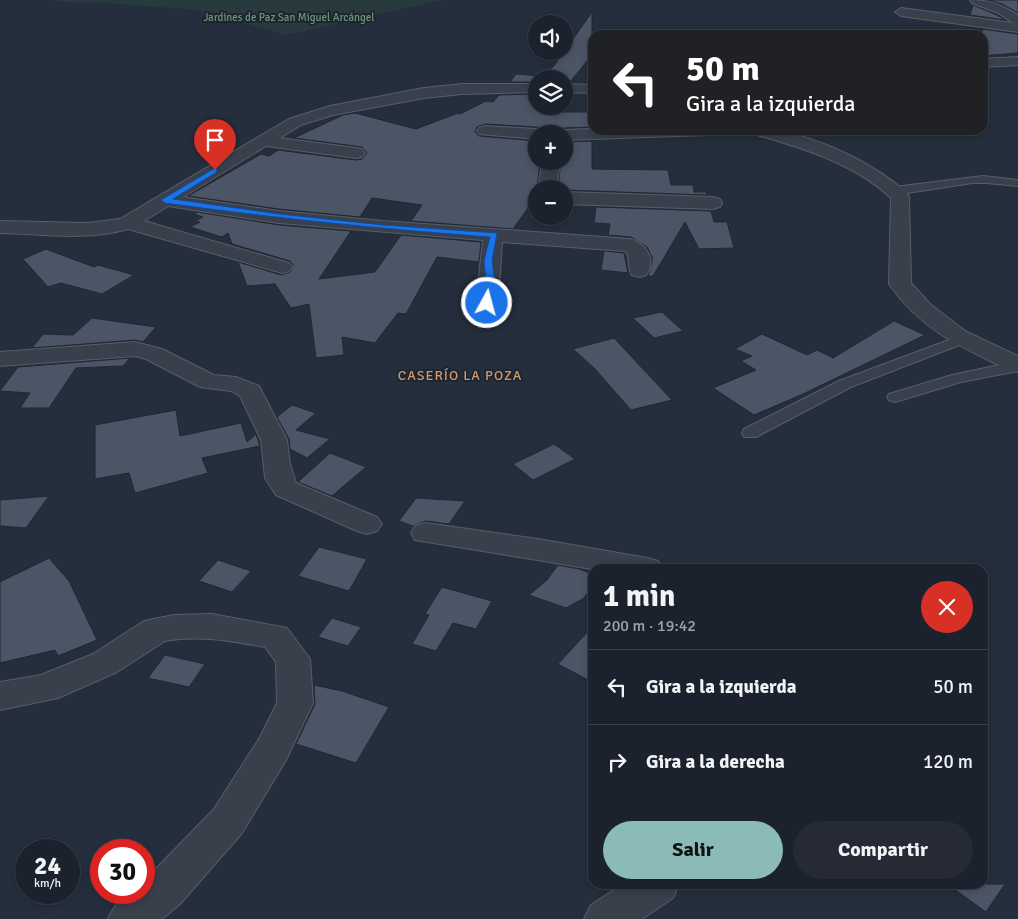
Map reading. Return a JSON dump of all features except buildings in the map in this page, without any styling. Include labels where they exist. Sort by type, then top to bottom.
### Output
[{"type":"street","points":[[976,0],[1002,10],[1018,21]]},
{"type":"street","points":[[901,12],[1018,28]]},
{"type":"street","points":[[988,64],[1018,61]]},
{"type":"street","points":[[0,227],[88,229],[112,227],[127,223],[295,122],[376,100],[462,89],[528,88]]},
{"type":"street","points":[[573,88],[588,89]]},
{"type":"street","points":[[485,131],[528,134]]},
{"type":"street","points":[[573,135],[588,134]]},
{"type":"street","points":[[774,135],[815,147],[865,169],[887,184],[900,197],[900,284],[922,309],[962,339],[1018,366]]},
{"type":"street","points":[[264,141],[356,153]]},
{"type":"street","points":[[573,198],[713,203]]},
{"type":"street","points":[[165,200],[298,218],[383,227],[494,235],[533,230],[630,245],[637,248],[639,252],[640,271]]},
{"type":"street","points":[[127,223],[282,267]]},
{"type":"street","points":[[487,303],[490,281],[488,261],[494,235]]},
{"type":"street","points":[[0,359],[134,349],[154,354],[209,382],[236,384],[250,391],[274,440],[279,478],[286,489],[367,524]]},
{"type":"street","points":[[426,533],[544,550],[620,564]]},
{"type":"street","points":[[0,696],[46,688],[105,663],[156,630],[174,627],[212,626],[275,637],[293,659],[295,703],[273,749],[228,821],[165,890],[130,919]]},
{"type":"street","points":[[606,919],[651,889]]},
{"type":"lane","points":[[894,191],[917,190],[986,179],[1018,183]]},
{"type":"lane","points":[[750,434],[844,384],[962,339]]},
{"type":"lane","points":[[895,397],[958,378],[1018,366]]},
{"type":"green space","name":"Jardines de Paz San Miguel Arcángel","points":[[51,0],[442,0],[286,35],[197,10]]},
{"type":"district","name":"CASERÍO LA POZA","points":[[460,375]]},
{"type":"route","points":[[215,170],[165,200],[279,216],[383,227],[494,235],[488,261],[490,281],[487,303]]}]
